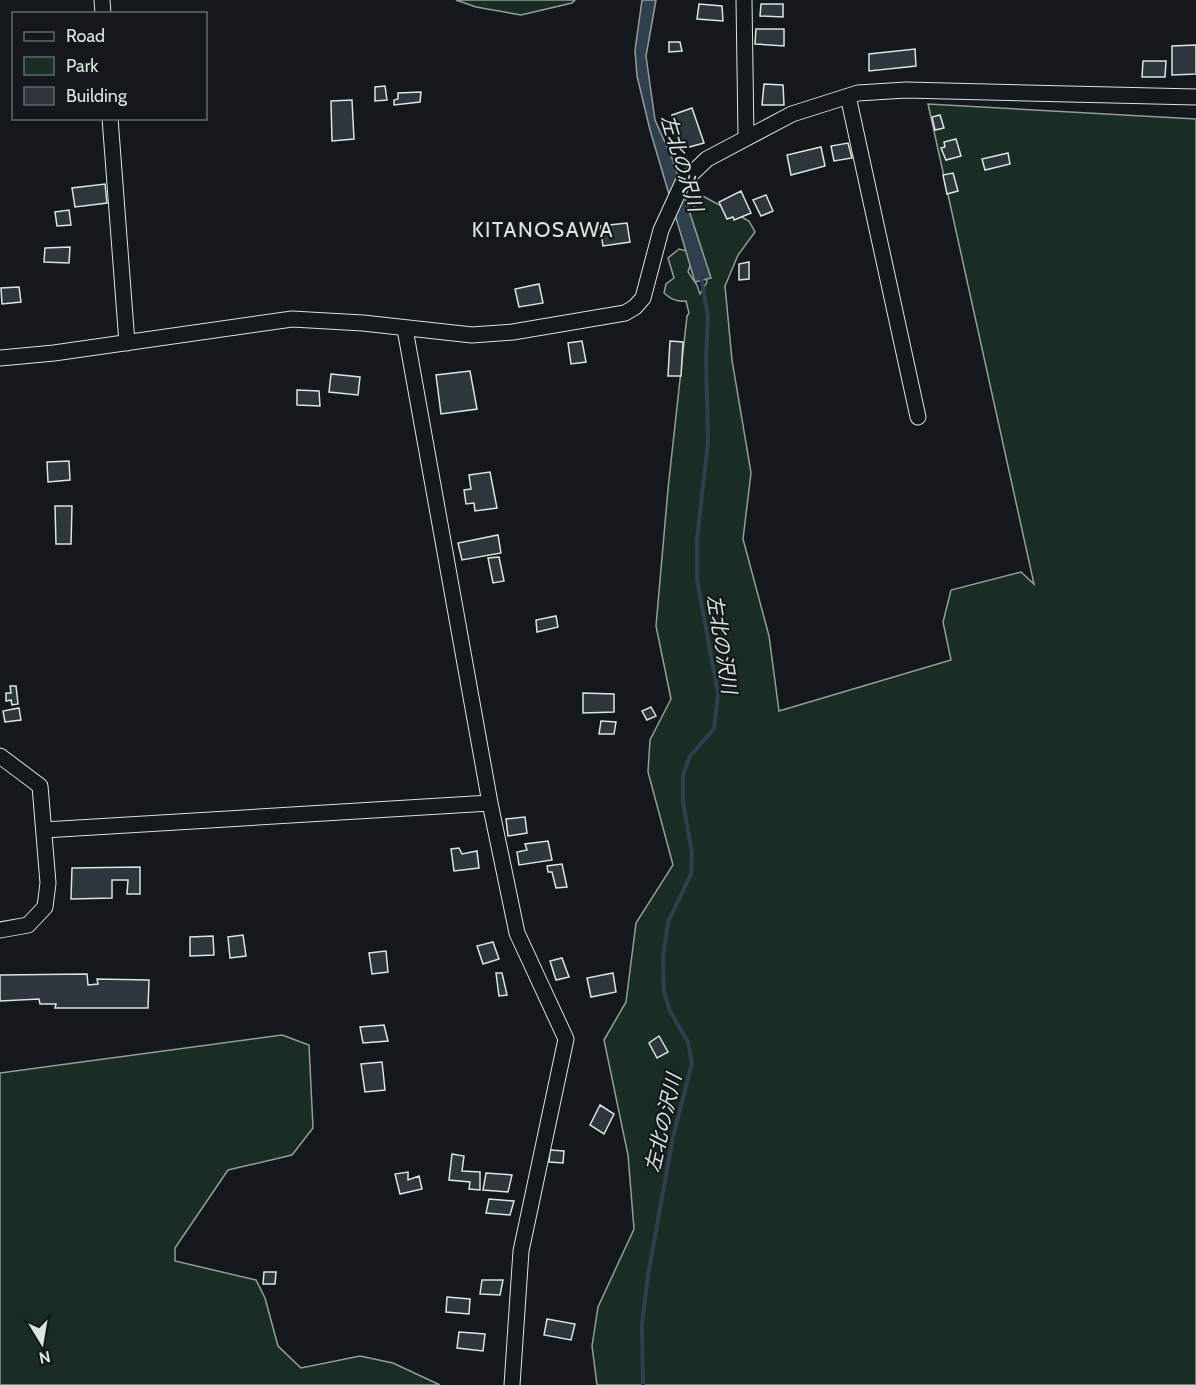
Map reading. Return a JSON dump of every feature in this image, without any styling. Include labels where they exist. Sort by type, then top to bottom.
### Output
[{"type":"street","points":[[744,0],[746,137]]},
{"type":"street","points":[[0,358],[54,353],[292,319],[363,323],[472,335],[513,332],[625,313],[643,298],[661,230],[681,186],[707,159],[792,114],[858,93],[906,90],[1196,97]]},
{"type":"street","points":[[848,96],[918,417]]},
{"type":"street","points":[[110,120],[127,343]]},
{"type":"street","points":[[405,329],[490,803],[517,933],[566,1039],[521,1251],[512,1385]]},
{"type":"street","points":[[0,756],[40,786],[48,883],[45,907],[28,925],[0,930]]},
{"type":"street","points":[[44,831],[490,803]]},
{"type":"green space","points":[[456,0],[575,0],[572,3],[521,15],[476,7]]},
{"type":"green space","points":[[928,104],[1196,119],[1196,1385],[597,1385],[592,1346],[598,1307],[634,1229],[628,1155],[604,1040],[626,1002],[636,923],[673,865],[648,772],[650,740],[671,699],[656,626],[668,489],[689,313],[686,301],[674,300],[664,293],[666,284],[674,278],[668,258],[679,249],[691,252],[692,260],[688,272],[700,294],[707,282],[682,226],[701,195],[749,221],[755,232],[738,255],[725,286],[732,360],[751,473],[743,539],[769,636],[779,711],[951,660],[943,622],[951,590],[1021,572],[1034,584]]},
{"type":"green space","points":[[282,1035],[309,1045],[313,1128],[292,1155],[228,1170],[175,1248],[175,1261],[256,1280],[265,1298],[278,1346],[301,1368],[360,1356],[393,1363],[440,1385],[0,1385],[0,1073]]},
{"type":"water","points":[[642,0],[656,0],[646,56],[655,120],[672,158],[711,278],[695,282],[650,130],[637,76],[635,50]]},
{"type":"building","points":[[699,4],[722,6],[723,21],[697,19]]},
{"type":"building","points":[[761,4],[783,4],[783,17],[760,16]]},
{"type":"building","points":[[756,29],[784,29],[784,46],[755,44]]},
{"type":"building","points":[[669,42],[680,42],[682,51],[669,52]]},
{"type":"building","points":[[1196,45],[1196,74],[1172,75],[1172,46]]},
{"type":"building","points":[[915,49],[916,66],[869,71],[869,54]]},
{"type":"building","points":[[1143,61],[1166,61],[1165,77],[1142,77]]},
{"type":"building","points":[[764,84],[783,85],[784,105],[762,105]]},
{"type":"building","points":[[385,86],[387,100],[375,101],[375,87]]},
{"type":"building","points":[[421,92],[420,102],[394,105],[394,100],[398,99],[398,93]]},
{"type":"building","points":[[352,100],[354,139],[332,141],[331,101]]},
{"type":"building","points":[[692,108],[704,143],[682,149],[672,115]]},
{"type":"building","points":[[940,115],[944,128],[935,130],[932,117]]},
{"type":"building","points":[[956,139],[961,156],[946,160],[941,148],[945,147],[944,142]]},
{"type":"building","points":[[848,143],[852,158],[834,161],[831,146]]},
{"type":"building","points":[[821,147],[825,166],[791,175],[787,155]]},
{"type":"building","points":[[1008,153],[1010,164],[985,170],[982,159]]},
{"type":"building","points":[[953,173],[958,191],[947,194],[943,175]]},
{"type":"building","points":[[105,184],[107,203],[75,207],[72,188]]},
{"type":"building","points":[[741,191],[751,213],[734,220],[733,217],[727,219],[719,202]]},
{"type":"building","points":[[766,195],[773,211],[761,216],[753,200]]},
{"type":"building","points":[[69,210],[71,225],[57,226],[55,212]]},
{"type":"building","points":[[627,223],[630,242],[603,246],[600,226]]},
{"type":"building","points":[[70,247],[69,263],[44,262],[45,248]]},
{"type":"building","points":[[749,262],[749,279],[739,280],[739,264]]},
{"type":"building","points":[[539,284],[543,303],[519,307],[515,289]]},
{"type":"building","points":[[19,287],[21,302],[2,304],[1,288]]},
{"type":"building","points":[[582,341],[586,362],[571,364],[568,343]]},
{"type":"building","points":[[670,341],[683,342],[681,376],[668,376]]},
{"type":"building","points":[[470,371],[477,409],[441,414],[436,375]]},
{"type":"building","points":[[331,374],[360,377],[358,395],[329,392]]},
{"type":"building","points":[[297,390],[319,391],[320,406],[297,405]]},
{"type":"building","points":[[69,461],[70,480],[48,482],[47,462]]},
{"type":"building","points":[[490,472],[497,508],[475,511],[474,503],[466,504],[464,490],[471,489],[469,475]]},
{"type":"building","points":[[55,506],[72,506],[71,544],[56,544]]},
{"type":"building","points":[[498,535],[501,553],[462,560],[458,543]]},
{"type":"building","points":[[499,557],[504,581],[493,583],[488,558]]},
{"type":"building","points":[[556,616],[558,627],[537,632],[536,620]]},
{"type":"building","points":[[10,686],[16,686],[18,704],[12,705],[11,700],[6,701],[6,693],[11,693]]},
{"type":"building","points":[[583,693],[614,694],[614,712],[583,713]]},
{"type":"building","points":[[651,707],[656,716],[647,720],[642,711]]},
{"type":"building","points":[[19,708],[21,720],[5,722],[3,711]]},
{"type":"building","points":[[601,721],[616,722],[614,734],[599,734]]},
{"type":"building","points":[[525,817],[527,833],[508,836],[506,819]]},
{"type":"building","points":[[548,841],[552,860],[519,865],[517,852],[527,850],[525,844]]},
{"type":"building","points":[[459,848],[462,854],[477,851],[479,868],[454,871],[451,849]]},
{"type":"building","points":[[562,864],[567,887],[556,888],[552,872],[548,872],[547,866]]},
{"type":"building","points":[[140,867],[140,894],[127,894],[128,880],[112,880],[112,898],[71,899],[72,868]]},
{"type":"building","points":[[243,935],[246,956],[230,958],[228,937]]},
{"type":"building","points":[[213,936],[214,955],[190,956],[190,937]]},
{"type":"building","points":[[493,942],[499,959],[483,964],[477,946]]},
{"type":"building","points":[[386,951],[388,972],[372,974],[369,953]]},
{"type":"building","points":[[562,958],[569,977],[556,980],[550,961]]},
{"type":"building","points":[[496,973],[502,973],[507,995],[499,996]]},
{"type":"building","points":[[613,973],[616,992],[591,997],[587,978]]},
{"type":"building","points":[[87,974],[88,985],[98,984],[97,979],[149,980],[148,1008],[55,1008],[56,1004],[40,1004],[39,999],[0,1001],[0,975]]},
{"type":"building","points":[[384,1025],[388,1041],[363,1043],[360,1027]]},
{"type":"building","points":[[659,1036],[668,1052],[657,1058],[649,1043]]},
{"type":"building","points":[[382,1062],[385,1090],[365,1092],[361,1064]]},
{"type":"building","points":[[600,1105],[614,1114],[604,1134],[590,1125]]},
{"type":"building","points":[[550,1150],[564,1151],[563,1163],[549,1162]]},
{"type":"building","points":[[452,1154],[464,1156],[462,1171],[480,1172],[480,1190],[469,1189],[470,1182],[449,1180]]},
{"type":"building","points":[[408,1172],[408,1180],[419,1176],[422,1189],[400,1194],[395,1174]]},
{"type":"building","points":[[486,1173],[512,1175],[508,1192],[483,1190]]},
{"type":"building","points":[[489,1199],[514,1201],[510,1215],[486,1213]]},
{"type":"building","points":[[264,1272],[276,1272],[275,1284],[263,1284]]},
{"type":"building","points":[[482,1280],[503,1280],[500,1295],[480,1294]]},
{"type":"building","points":[[447,1297],[470,1299],[469,1314],[446,1312]]},
{"type":"building","points":[[547,1319],[575,1324],[571,1340],[544,1335]]},
{"type":"building","points":[[459,1332],[485,1334],[483,1351],[457,1348]]},
{"type":"waterway","name":"左北の沢川","points":[[643,1385],[642,1324],[648,1275],[673,1137],[692,1063],[688,1042],[670,1011],[664,992],[663,957],[668,922],[691,874],[692,853],[683,802],[683,775],[690,756],[714,729],[718,694],[697,579],[697,539],[708,442],[706,357],[708,317],[701,277]]},
{"type":"district","name":"KITANOSAWA","points":[[543,229]]}]
